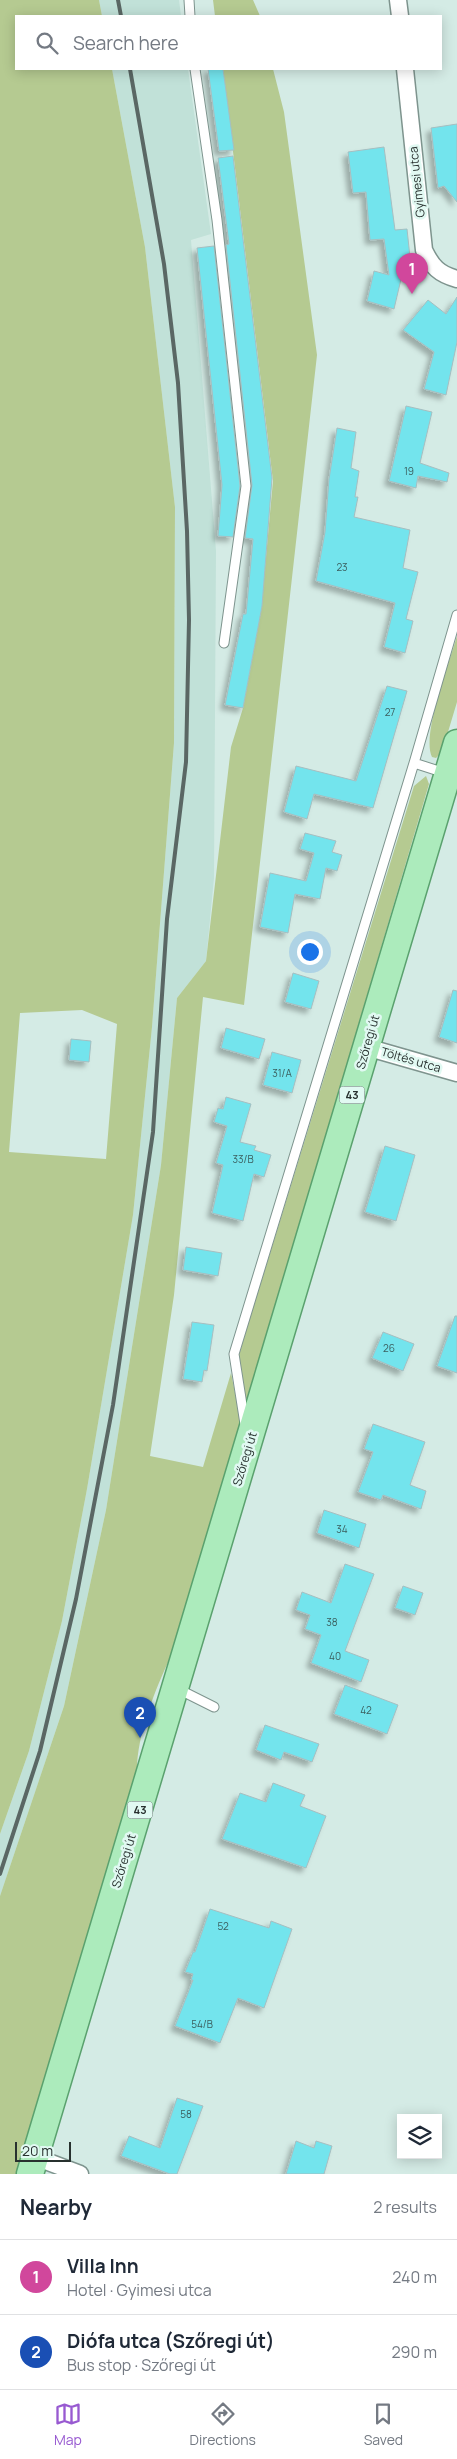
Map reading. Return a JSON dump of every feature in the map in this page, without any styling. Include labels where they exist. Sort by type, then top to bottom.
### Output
[{"type":"main road","name":"Szőregi út","points":[[33,2166],[249,1447],[457,743]]},
{"type":"street","points":[[398,0],[400,15]]},
{"type":"street","name":"Gyimesi utca","points":[[405,70],[424,250],[435,268],[444,275],[457,279]]},
{"type":"street","name":"Töltés utca","points":[[366,1047],[457,1074]]},
{"type":"street","points":[[33,2166],[80,2174]]},
{"type":"lane","points":[[189,0],[190,15]]},
{"type":"lane","points":[[195,70],[217,220],[246,486],[224,643]]},
{"type":"lane","points":[[249,1447],[234,1354],[414,763],[457,615]]},
{"type":"lane","points":[[414,763],[448,774]]},
{"type":"lane","points":[[176,1688],[214,1707]]},
{"type":"shaded area","points":[[99,0],[179,0],[181,15],[102,15]]},
{"type":"shaded area","points":[[112,70],[188,70],[211,234],[191,240],[216,551],[214,878],[206,961],[177,998],[161,1165],[106,1510],[64,1706],[0,1896],[0,1834],[29,1751],[62,1621],[87,1489],[133,1215],[152,1027],[174,743],[175,507],[145,247]]},
{"type":"green space","points":[[0,0],[99,0],[102,15],[15,15],[15,70],[112,70],[145,247],[175,507],[174,743],[152,1027],[133,1215],[87,1489],[62,1621],[29,1751],[0,1834]],"holes":[[[82,1010],[117,1024],[106,1159],[9,1152],[20,1013]]]},
{"type":"green space","points":[[213,0],[253,0],[260,15],[215,15]]},
{"type":"green space","points":[[223,70],[273,70],[284,112],[317,355],[244,1005],[203,997],[174,1295],[150,1456],[203,1467],[231,1373],[241,1422],[170,1658],[143,1728],[137,1770],[16,2174],[0,2174],[0,1896],[64,1706],[106,1510],[161,1165],[177,998],[206,961],[231,747],[243,708],[261,611],[273,481]]},
{"type":"green space","points":[[457,636],[457,702],[442,752],[436,758],[432,757],[430,733],[438,698]]},
{"type":"green space","points":[[426,776],[429,784],[249,1398],[245,1398],[239,1355],[414,786]]},
{"type":"building","points":[[208,70],[223,70],[234,150],[219,151]]},
{"type":"building","points":[[457,124],[457,202],[444,186],[438,188],[431,128]]},
{"type":"building","points":[[384,147],[395,230],[407,229],[410,257],[406,258],[394,309],[367,301],[374,271],[389,275],[384,239],[370,240],[366,192],[353,193],[348,152]]},
{"type":"building","points":[[233,156],[272,478],[262,606],[243,708],[225,705],[243,614],[246,614],[253,539],[245,538],[252,485],[226,245],[229,244],[218,158]]},
{"type":"building","points":[[214,246],[240,486],[233,537],[218,536],[222,485],[197,248]]},
{"type":"building","points":[[457,297],[457,342],[446,395],[424,389],[434,352],[403,330],[428,300],[446,314]]},
{"type":"building","points":[[406,406],[432,412],[420,463],[449,473],[447,482],[418,476],[416,488],[389,481]]},
{"type":"building","points":[[337,428],[356,432],[351,468],[359,471],[355,497],[358,497],[354,517],[410,530],[403,568],[418,572],[406,619],[413,621],[405,653],[384,647],[395,603],[316,581],[325,532],[329,479]]},
{"type":"building","points":[[387,686],[407,691],[373,808],[314,794],[307,819],[284,812],[296,766],[356,781]]},
{"type":"building","points":[[305,833],[336,841],[332,852],[342,855],[337,871],[326,868],[320,899],[295,894],[288,933],[260,927],[270,873],[306,881],[314,853],[300,849]]},
{"type":"building","points":[[293,973],[319,981],[311,1009],[285,1002]]},
{"type":"building","points":[[453,990],[457,991],[457,1043],[439,1037]]},
{"type":"building","points":[[226,1028],[265,1039],[259,1059],[221,1048]]},
{"type":"building","points":[[71,1039],[91,1041],[89,1062],[69,1060]]},
{"type":"building","points":[[272,1052],[301,1060],[292,1093],[263,1085]]},
{"type":"building","points":[[226,1097],[251,1104],[240,1142],[256,1146],[254,1150],[271,1155],[264,1177],[254,1174],[243,1221],[212,1213],[223,1165],[216,1163],[227,1126],[214,1122],[218,1108],[223,1109]]},
{"type":"building","points":[[385,1146],[415,1155],[396,1221],[365,1212]]},
{"type":"building","points":[[186,1247],[222,1253],[218,1276],[183,1270]]},
{"type":"building","points":[[455,1316],[457,1316],[457,1373],[437,1366]]},
{"type":"building","points":[[192,1322],[214,1325],[207,1371],[204,1370],[202,1382],[183,1379]]},
{"type":"building","points":[[383,1332],[414,1344],[403,1371],[372,1358]]},
{"type":"building","points":[[373,1424],[425,1442],[410,1485],[426,1491],[421,1509],[383,1495],[381,1500],[358,1492],[373,1452],[364,1449]]},
{"type":"building","points":[[324,1510],[366,1524],[359,1548],[317,1533]]},
{"type":"building","points":[[345,1564],[374,1574],[345,1651],[369,1660],[361,1682],[311,1663],[321,1635],[305,1629],[310,1615],[296,1610],[302,1592],[331,1603]]},
{"type":"building","points":[[403,1586],[423,1593],[415,1615],[395,1608]]},
{"type":"building","points":[[345,1685],[398,1705],[387,1734],[334,1714]]},
{"type":"building","points":[[265,1725],[319,1744],[312,1762],[284,1752],[281,1760],[256,1750]]},
{"type":"building","points":[[273,1783],[305,1795],[300,1806],[326,1816],[306,1868],[222,1839],[240,1793],[266,1802]]},
{"type":"building","points":[[210,1909],[269,1928],[271,1921],[292,1929],[264,2008],[238,1998],[220,2043],[175,2026],[193,1980],[191,1980],[193,1974],[185,1972],[193,1952],[195,1952]]},
{"type":"building","points":[[177,2098],[203,2106],[177,2174],[170,2174],[121,2156],[129,2136],[160,2148]]},
{"type":"building","points":[[296,2141],[314,2148],[316,2141],[332,2146],[324,2174],[286,2174]]},
{"type":"railway","points":[[118,0],[121,15]]},
{"type":"railway","points":[[0,1874],[40,1751],[76,1599],[113,1405],[153,1132],[167,919],[186,762],[189,620],[187,531],[178,383],[164,264],[130,70]]},
{"type":"place","name":"Villa Inn","points":[[412,294]]},
{"type":"place","name":"Diófa utca (Szőregi út)","points":[[140,1738]]}]
